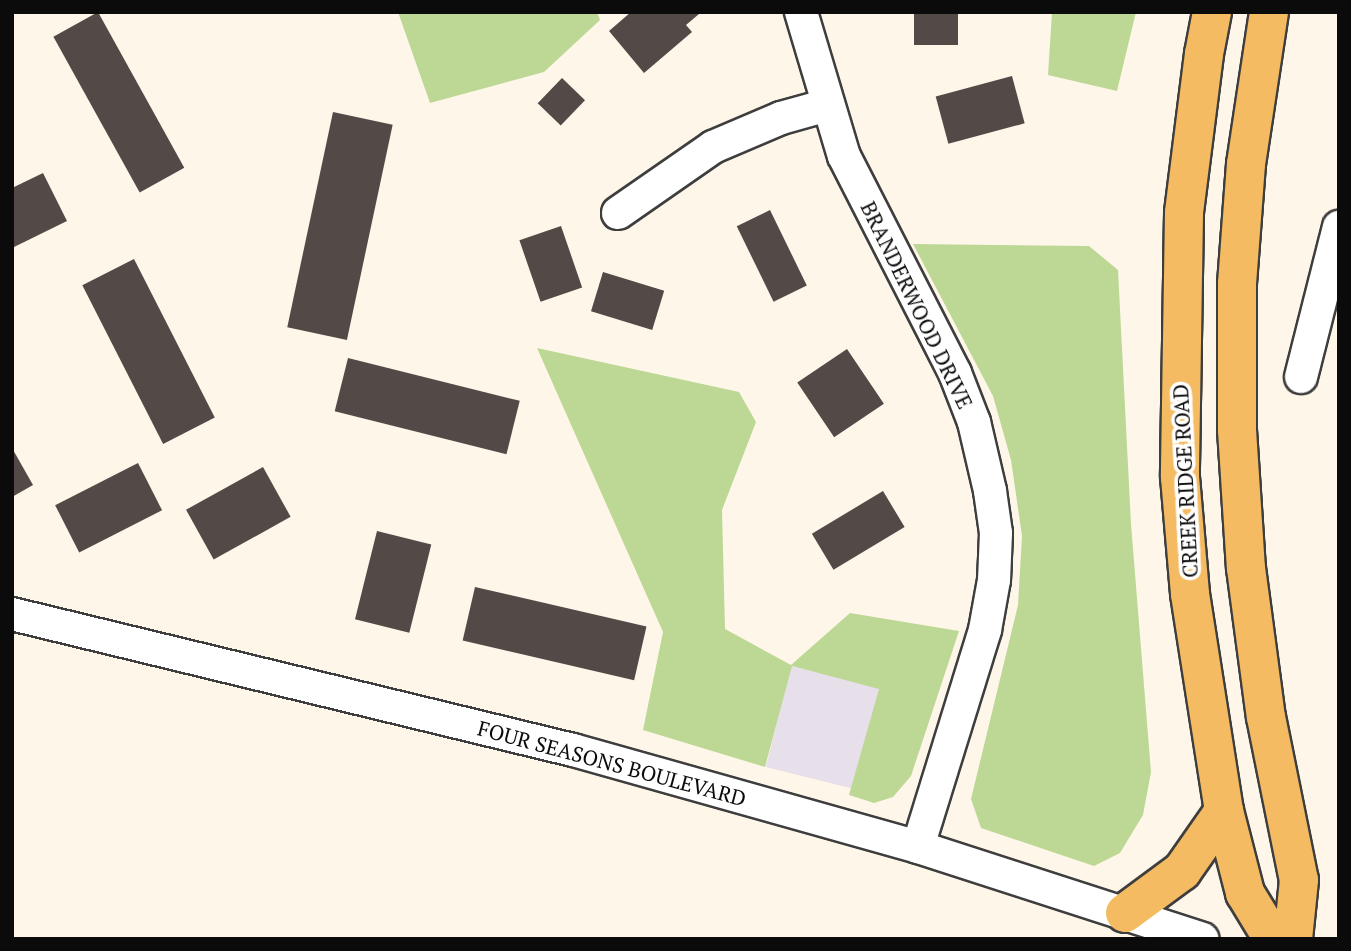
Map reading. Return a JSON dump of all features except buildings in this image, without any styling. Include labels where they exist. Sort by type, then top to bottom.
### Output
[{"type":"main road","name":"CREEK RIDGE ROAD","points":[[1212,12],[1204,54],[1184,213],[1180,477],[1190,594],[1224,811],[1245,893],[1273,939]]},
{"type":"main road","points":[[1269,12],[1246,164],[1237,284],[1237,430],[1246,568],[1266,717],[1299,880],[1293,939]]},
{"type":"main road","points":[[1125,913],[1182,871],[1224,811]]},
{"type":"street","name":"BRANDERWOOD DRIVE","points":[[801,12],[844,156],[955,373],[974,422],[988,480],[996,533],[994,580],[985,630],[918,848]]},
{"type":"street","points":[[618,213],[713,147],[780,118],[828,105]]},
{"type":"street","points":[[1301,377],[1339,227]]},
{"type":"street","name":"FOUR SEASONS BOULEVARD","points":[[12,614],[573,750],[918,848],[1203,939]]},
{"type":"shaded area","points":[[791,666],[880,688],[855,789],[766,767]]},
{"type":"green space","points":[[398,12],[597,12],[600,20],[544,72],[430,103]]},
{"type":"green space","points":[[1052,12],[1136,12],[1117,91],[1048,75]]},
{"type":"green space","points":[[913,244],[1089,246],[1118,270],[1131,524],[1151,772],[1143,815],[1120,853],[1094,866],[981,828],[971,799],[1018,605],[1022,536],[1011,460],[993,396]]},
{"type":"green space","points":[[537,348],[739,392],[756,422],[722,510],[725,629],[791,665],[850,613],[959,631],[911,776],[893,797],[874,803],[849,795],[879,689],[792,666],[765,767],[643,730],[663,632]]}]
